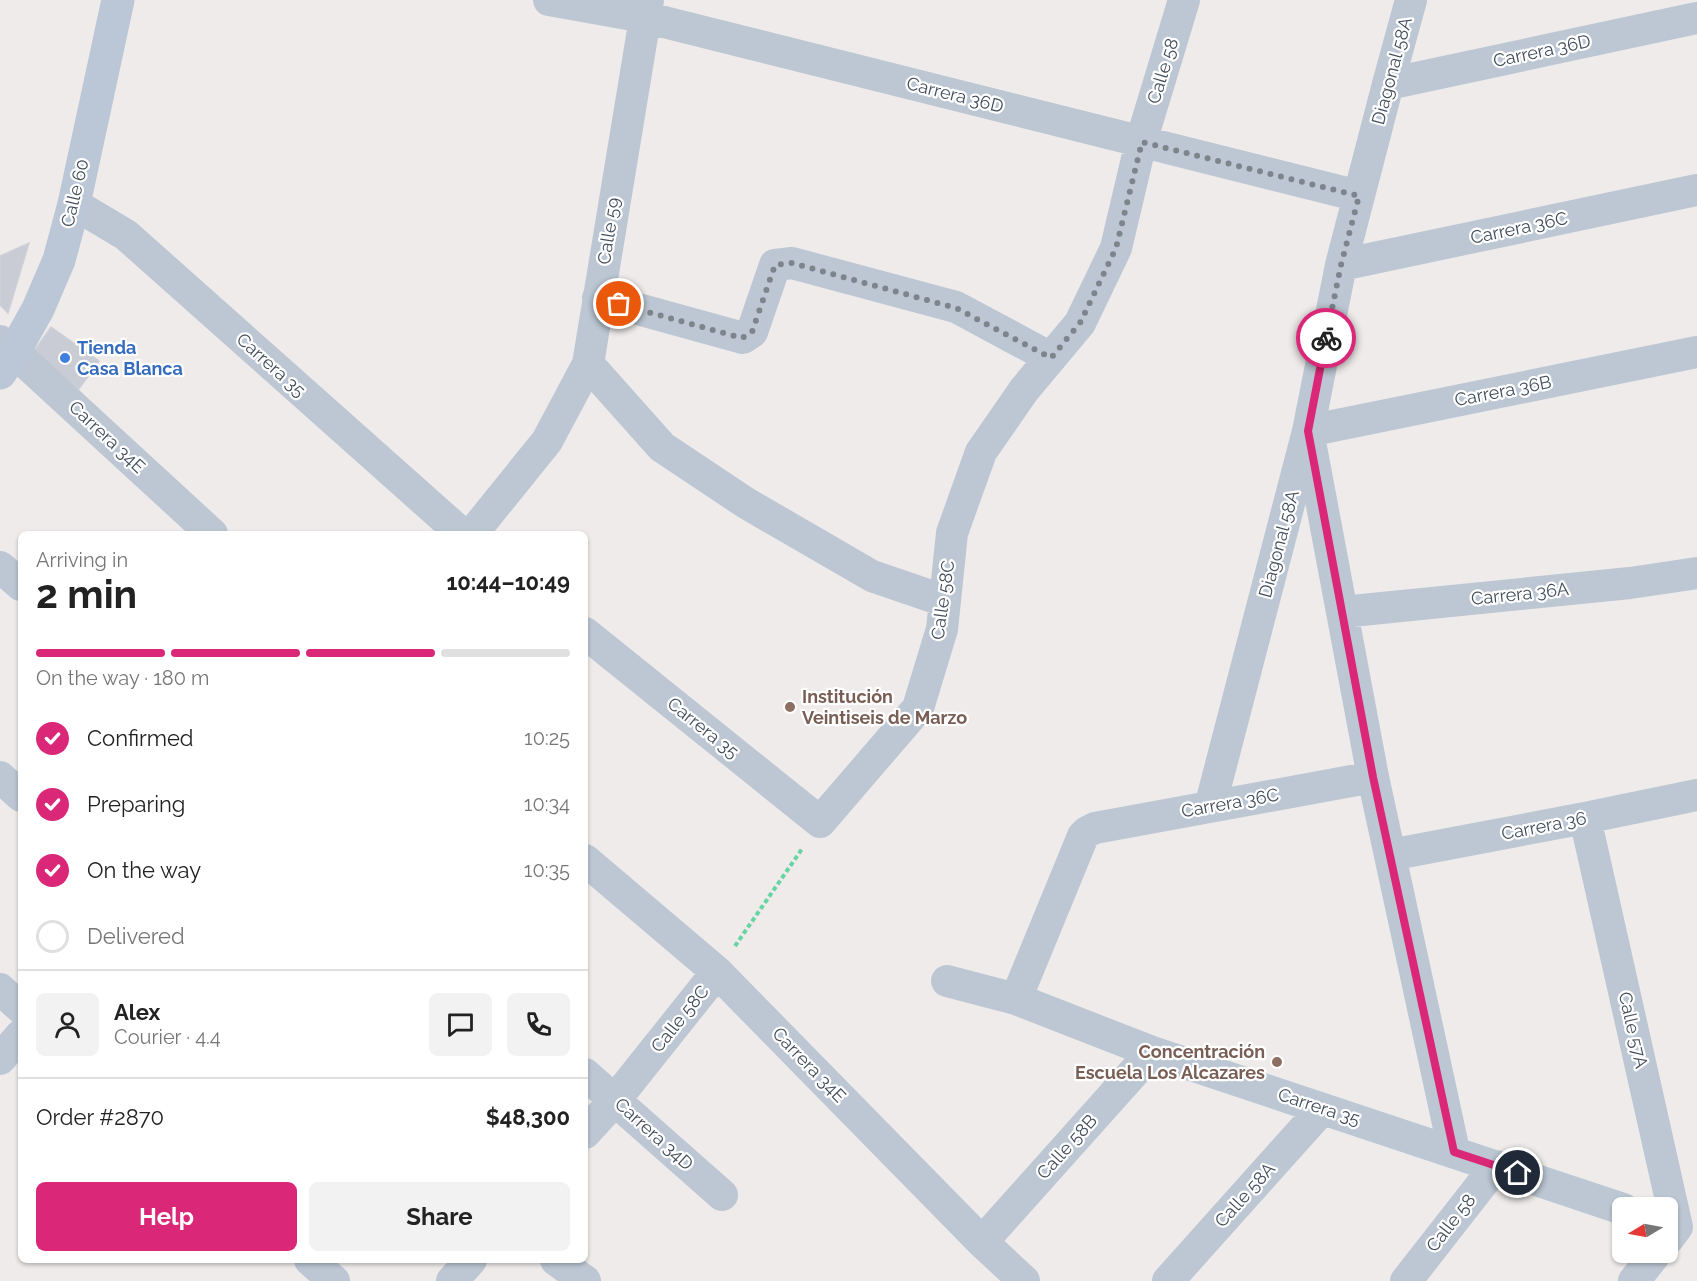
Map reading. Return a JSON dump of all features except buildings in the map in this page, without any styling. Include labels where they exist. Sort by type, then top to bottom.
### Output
[{"type":"street","name":"Calle 60","points":[[5,355],[38,309],[59,260],[74,204],[118,0]]},
{"type":"street","name":"Carrera 36D","points":[[549,0],[646,8],[1142,142],[1359,196]]},
{"type":"street","name":"Calle 58","points":[[1142,142],[1184,0]]},
{"type":"street","name":"Diagonal 58A","points":[[1210,807],[1308,431],[1341,265],[1412,0]]},
{"type":"street","name":"Calle 59","points":[[474,531],[547,441],[588,364],[646,8]]},
{"type":"street","name":"Carrera 36D","points":[[1388,84],[1697,18]]},
{"type":"street","name":"Calle 58C","points":[[820,822],[918,708],[942,629],[952,533],[981,452],[1024,390],[1080,323],[1116,248],[1142,142]]},
{"type":"street","name":"Carrera 36C","points":[[1341,265],[1697,190]]},
{"type":"street","name":"Carrera 35","points":[[74,204],[126,235],[459,531]]},
{"type":"street","points":[[598,298],[742,338],[752,332],[775,265],[792,263],[956,308],[1051,358]]},
{"type":"street","name":"Carrera 36B","points":[[1308,431],[1697,352]]},
{"type":"street","name":"Carrera 34E","points":[[5,355],[209,531]]},
{"type":"street","points":[[588,364],[662,447],[746,503],[872,576],[945,601]]},
{"type":"street","points":[[1308,431],[1373,777],[1454,1152]]},
{"type":"street","points":[[0,567],[18,582]]},
{"type":"street","name":"Carrera 36A","points":[[1342,612],[1629,583],[1697,573]]},
{"type":"street","name":"Carrera 35","points":[[588,635],[820,822]]},
{"type":"street","points":[[0,777],[18,793]]},
{"type":"street","name":"Carrera 36C","points":[[1016,999],[1083,836],[1087,832],[1095,828],[1373,777]]},
{"type":"street","name":"Carrera 36","points":[[1390,855],[1697,795]]},
{"type":"street","name":"Calle 57A","points":[[1585,818],[1670,1197]]},
{"type":"street","name":"Carrera 34E","points":[[588,863],[717,972],[982,1242],[1024,1281]]},
{"type":"street","name":"Calle 58C","points":[[588,1130],[615,1100],[717,972]]},
{"type":"street","name":"Carrera 35","points":[[947,981],[1016,999],[1152,1052],[1612,1205]]},
{"type":"street","points":[[0,989],[18,1005]]},
{"type":"street","points":[[0,1059],[18,1038]]},
{"type":"street","name":"Calle 58B","points":[[982,1242],[1152,1052]]},
{"type":"street","name":"Carrera 34D","points":[[588,1077],[722,1195]]},
{"type":"street","name":"Calle 58A","points":[[1168,1281],[1322,1109]]},
{"type":"street","name":"Calle 58","points":[[1406,1281],[1497,1166]]},
{"type":"street","points":[[313,1263],[334,1281]]},
{"type":"street","points":[[452,1281],[468,1263]]},
{"type":"street","points":[[560,1263],[585,1281]]},
{"type":"street","points":[[1635,1281],[1649,1263]]},
{"type":"path","name":"Calle 58C","points":[[717,972],[820,822]]},
{"type":"way so far","points":[[619,304],[742,338],[752,332],[775,265],[792,263],[956,308],[1051,358],[1080,323],[1116,248],[1142,142],[1359,196],[1341,265],[1326,338]]},
{"type":"place","name":"Tienda Casa Blanca","points":[[65,358]]},
{"type":"place","name":"Institución Veintiseis de Marzo","points":[[790,707]]},
{"type":"place","name":"Concentración Escuela Los Alcazares","points":[[1277,1062]]},
{"type":"route","points":[[1326,338],[1308,431],[1373,777],[1454,1152],[1518,1173]]}]
